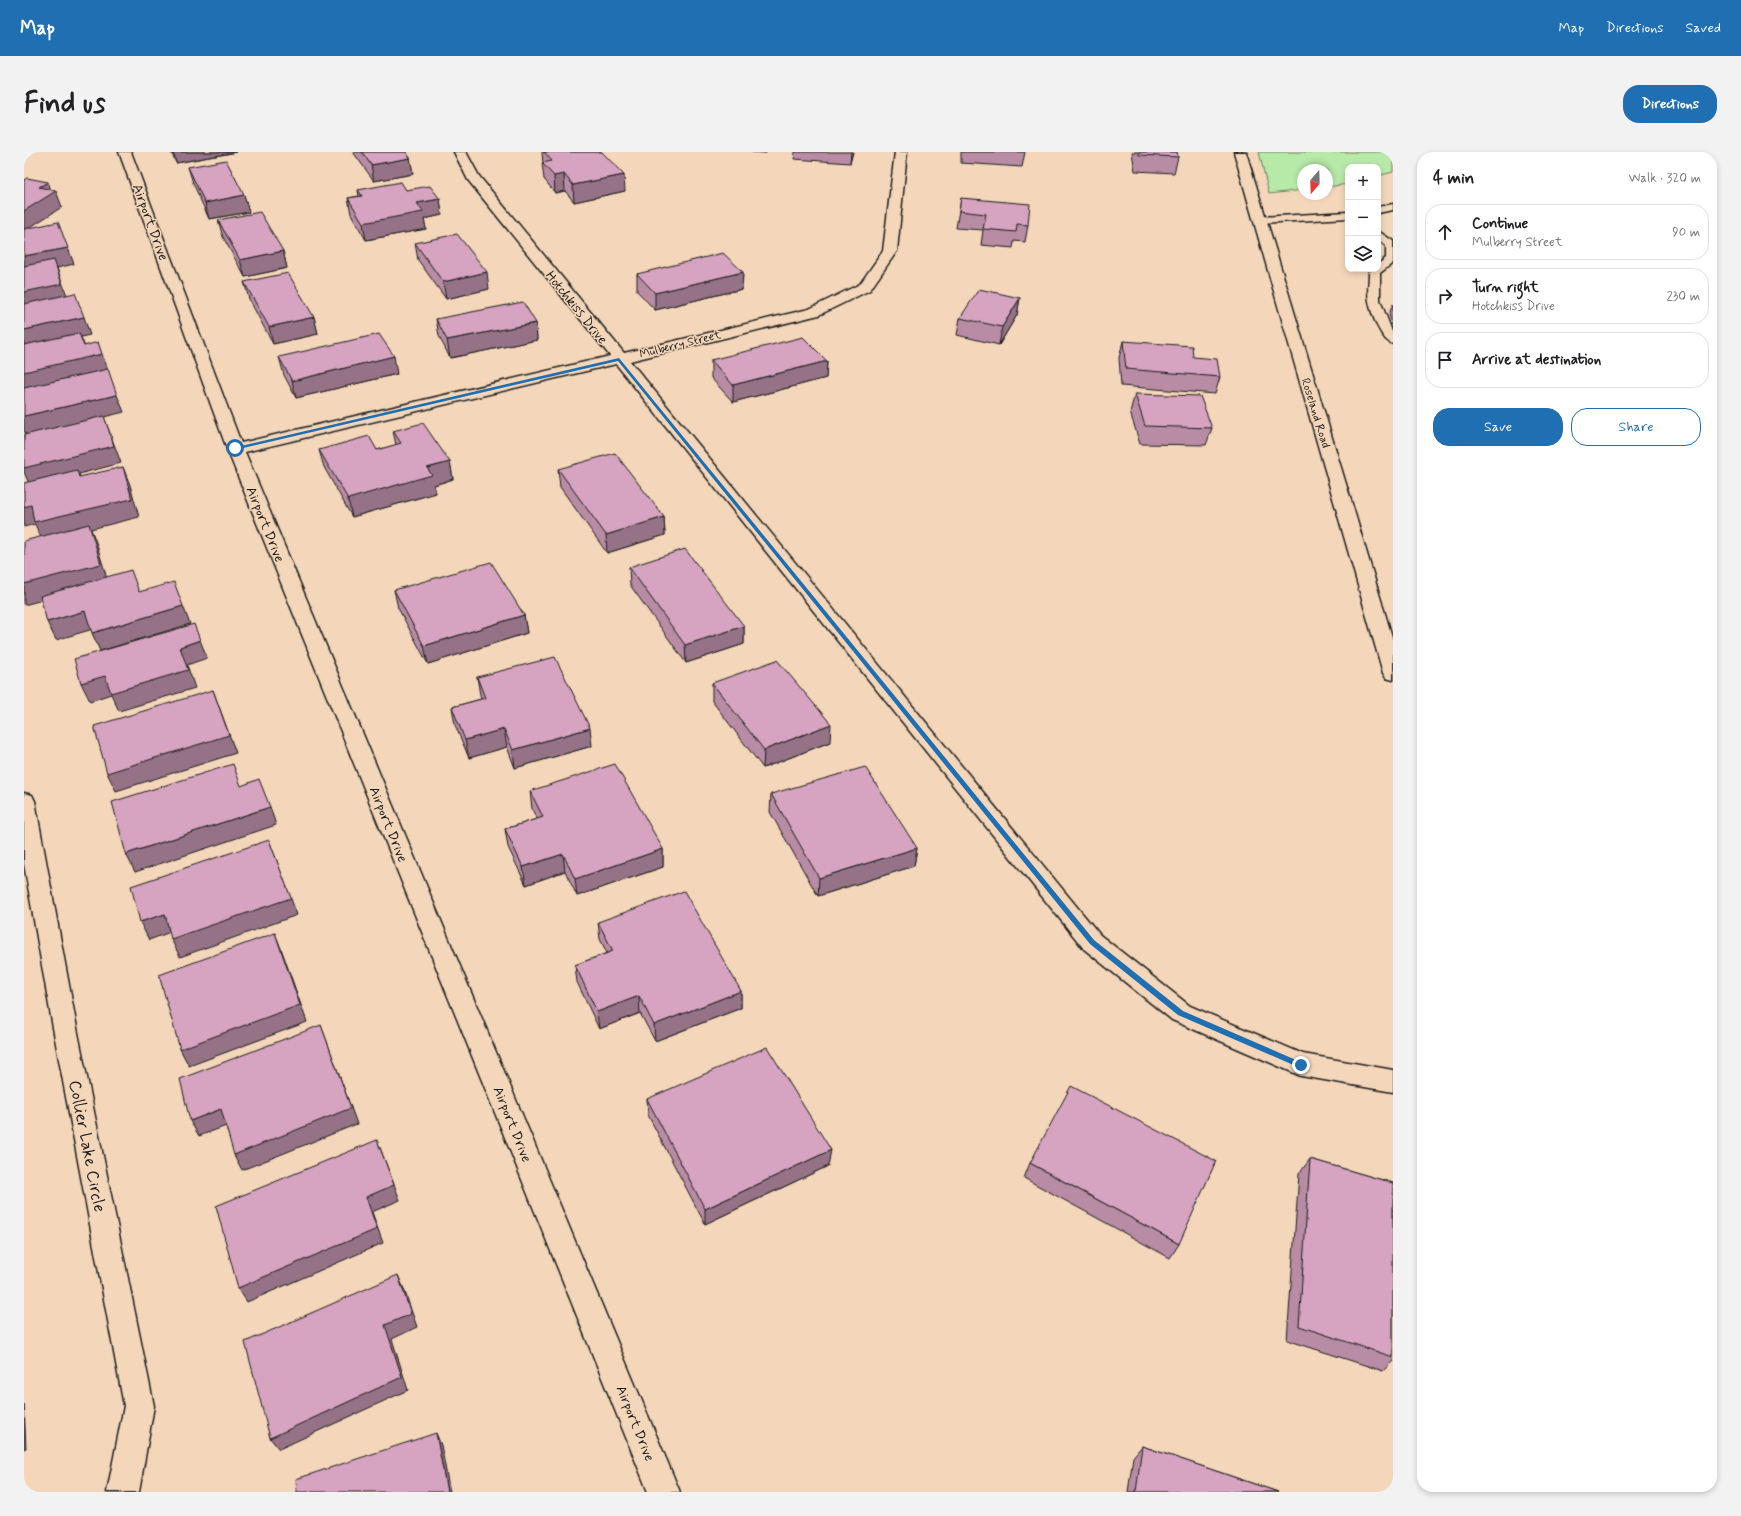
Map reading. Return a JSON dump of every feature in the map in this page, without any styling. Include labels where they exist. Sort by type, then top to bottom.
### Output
[{"type":"street","name":"Airport Drive","points":[[125,152],[235,448],[664,1492]]},
{"type":"street","name":"Hotchkiss Drive","points":[[460,152],[474,177],[619,359],[1092,942],[1181,1013],[1301,1065],[1393,1081]]},
{"type":"street","name":"Mulberry Street","points":[[235,448],[814,312],[865,287],[890,251],[901,152]]},
{"type":"street","name":"Roseland Road","points":[[1240,152],[1393,673]]},
{"type":"street","name":"Collier Lake Circle","points":[[24,801],[64,1020],[139,1406],[123,1492]]},
{"type":"lane","points":[[1381,209],[1393,207]]},
{"type":"lane","points":[[1259,220],[1345,215]]},
{"type":"lane","points":[[1380,236],[1391,245],[1392,259],[1374,272],[1374,300],[1388,336],[1393,340]]},
{"type":"green space","points":[[1259,152],[1393,152],[1393,172],[1381,175],[1381,164],[1345,164],[1345,184],[1333,186],[1333,164],[1297,164],[1297,191],[1269,194]]},
{"type":"building","points":[[362,152],[406,152],[410,158],[371,165]]},
{"type":"building","points":[[544,152],[602,152],[624,175],[573,185],[564,174],[554,176],[542,163],[552,161]]},
{"type":"building","points":[[1139,152],[1177,152],[1178,157],[1139,155]]},
{"type":"building","points":[[226,160],[244,195],[205,203],[188,167]]},
{"type":"building","points":[[27,178],[48,182],[39,187],[56,191],[24,211],[24,180]]},
{"type":"building","points":[[401,182],[406,190],[430,186],[440,199],[417,203],[423,212],[363,223],[348,198],[362,196],[358,190]]},
{"type":"building","points":[[961,198],[1030,204],[1028,225],[1017,224],[1016,232],[983,229],[986,214],[959,211]]},
{"type":"building","points":[[260,212],[283,251],[240,260],[218,220]]},
{"type":"building","points":[[58,222],[68,248],[24,256],[24,229]]},
{"type":"building","points":[[457,234],[487,272],[443,282],[415,243]]},
{"type":"building","points":[[723,253],[743,272],[655,293],[637,274]]},
{"type":"building","points":[[54,260],[62,284],[24,292],[24,266]]},
{"type":"building","points":[[288,273],[314,317],[269,327],[244,282]]},
{"type":"building","points":[[979,289],[1020,298],[1002,327],[960,318]]},
{"type":"building","points":[[75,293],[84,317],[24,330],[24,304]]},
{"type":"building","points":[[523,302],[536,323],[447,340],[436,319]]},
{"type":"building","points":[[79,333],[84,346],[98,342],[102,354],[24,372],[24,345]]},
{"type":"building","points":[[379,334],[394,356],[292,381],[279,357]]},
{"type":"building","points":[[803,337],[827,361],[733,385],[711,360]]},
{"type":"building","points":[[1123,341],[1192,346],[1193,357],[1217,359],[1220,377],[1126,369]]},
{"type":"building","points":[[108,369],[117,395],[24,416],[24,388]]},
{"type":"building","points":[[1135,394],[1200,396],[1212,428],[1145,426]]},
{"type":"building","points":[[104,416],[114,446],[24,468],[24,435]]},
{"type":"building","points":[[423,423],[450,462],[427,468],[432,475],[348,499],[319,450],[369,436],[377,450],[401,443],[393,431]]},
{"type":"building","points":[[615,453],[664,517],[606,535],[558,469]]},
{"type":"building","points":[[123,467],[132,499],[34,522],[31,505],[24,507],[24,483],[77,470],[79,477]]},
{"type":"building","points":[[89,524],[101,564],[24,584],[24,541]]},
{"type":"building","points":[[685,549],[744,626],[685,645],[629,567]]},
{"type":"building","points":[[491,562],[524,615],[424,646],[394,590]]},
{"type":"building","points":[[131,570],[139,592],[174,582],[183,606],[92,633],[85,611],[47,622],[40,596]]},
{"type":"building","points":[[194,624],[200,640],[180,647],[188,670],[111,693],[105,676],[81,683],[74,659]]},
{"type":"building","points":[[555,657],[590,728],[513,750],[504,729],[465,740],[452,707],[485,698],[477,677]]},
{"type":"building","points":[[777,660],[831,724],[764,750],[712,683]]},
{"type":"building","points":[[213,690],[229,735],[107,773],[94,726]]},
{"type":"building","points":[[233,764],[241,786],[259,779],[270,807],[126,854],[112,802]]},
{"type":"building","points":[[615,764],[663,849],[575,879],[563,854],[523,867],[505,829],[543,817],[530,791]]},
{"type":"building","points":[[865,767],[917,848],[819,878],[771,794]]},
{"type":"building","points":[[269,840],[291,898],[171,939],[165,914],[140,922],[131,886]]},
{"type":"building","points":[[684,891],[741,991],[654,1025],[639,996],[597,1012],[575,965],[613,951],[598,922]]},
{"type":"building","points":[[275,933],[300,1005],[180,1049],[159,975]]},
{"type":"building","points":[[321,1025],[351,1108],[234,1155],[221,1109],[190,1121],[180,1079]]},
{"type":"building","points":[[767,1047],[831,1150],[705,1209],[647,1099]]},
{"type":"building","points":[[1071,1086],[1216,1161],[1179,1244],[1030,1163]]},
{"type":"building","points":[[377,1140],[394,1185],[366,1197],[377,1229],[238,1288],[216,1206]]},
{"type":"building","points":[[1310,1159],[1393,1183],[1393,1357],[1299,1326]]},
{"type":"building","points":[[398,1275],[411,1314],[385,1325],[402,1377],[270,1438],[245,1342]]},
{"type":"building","points":[[436,1433],[447,1492],[297,1492],[296,1479]]},
{"type":"building","points":[[1142,1446],[1278,1492],[1136,1492]]},
{"type":"route","points":[[235,448],[619,359],[1092,942],[1181,1013],[1301,1065]]}]
